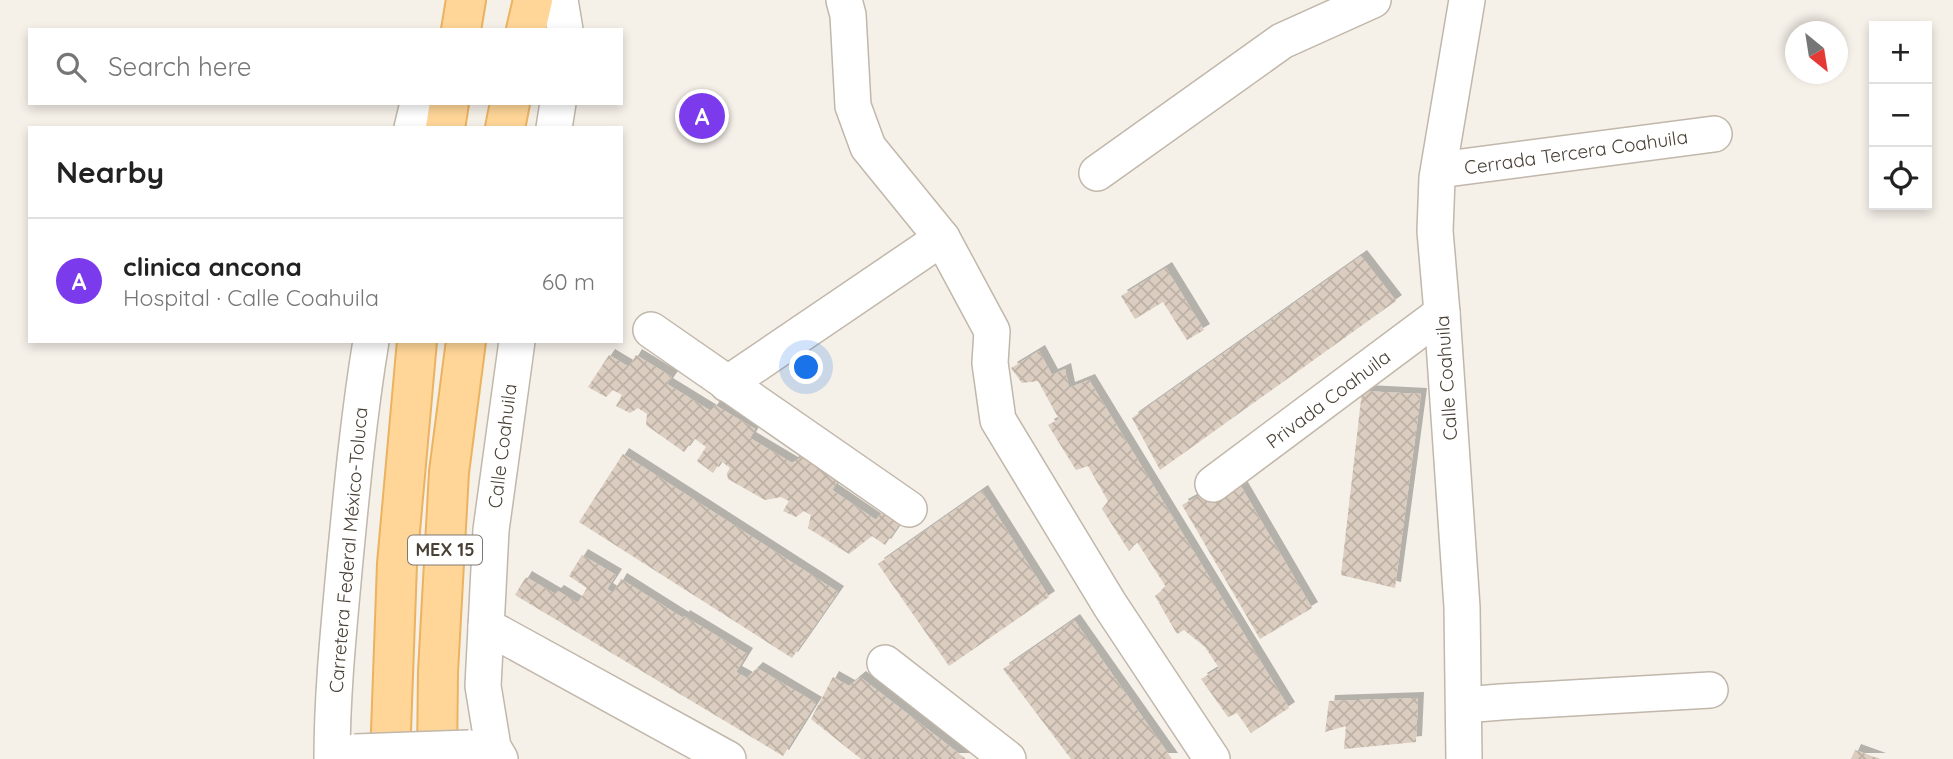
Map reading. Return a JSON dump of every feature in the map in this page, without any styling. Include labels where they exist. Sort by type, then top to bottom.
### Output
[{"type":"main road","points":[[461,28],[466,0]]},
{"type":"main road","points":[[526,28],[533,0]]},
{"type":"main road","points":[[445,126],[449,105]]},
{"type":"main road","points":[[505,126],[510,105]]},
{"type":"main road","name":"MEX 15","points":[[352,756],[397,564],[417,343]]},
{"type":"main road","name":"MEX 15","points":[[466,343],[449,472],[438,672],[475,753]]},
{"type":"street","points":[[443,28],[452,0]]},
{"type":"street","points":[[561,0],[565,28]]},
{"type":"street","points":[[844,0],[848,15],[853,106],[868,147],[942,238],[992,331],[990,363],[999,420],[1110,605],[1212,759]]},
{"type":"street","points":[[1097,173],[1282,41],[1373,0]]},
{"type":"street","name":"Calle Coahuila","points":[[1464,759],[1462,607],[1435,231],[1439,170],[1467,0]]},
{"type":"street","points":[[412,126],[418,105]]},
{"type":"street","points":[[554,126],[558,105]]},
{"type":"street","name":"Cerrada Tercera Coahuila","points":[[1439,170],[1714,134]]},
{"type":"street","points":[[727,384],[942,238]]},
{"type":"street","name":"Privada Coahuila","points":[[1213,484],[1442,313]]},
{"type":"street","points":[[651,330],[909,509]]},
{"type":"street","name":"Carretera Federal México-Toluca","points":[[352,756],[340,616],[363,388],[371,343]]},
{"type":"street","name":"Calle Coahuila","points":[[475,753],[483,686],[491,530],[517,343]]},
{"type":"street","points":[[486,626],[729,759]]},
{"type":"street","points":[[885,663],[1008,759]]},
{"type":"street","points":[[1464,705],[1710,690]]},
{"type":"street","points":[[352,756],[475,753]]},
{"type":"building","points":[[1361,256],[1396,301],[1160,470],[1132,418]]},
{"type":"building","points":[[1166,268],[1204,330],[1187,340],[1163,302],[1135,319],[1121,296]]},
{"type":"building","points":[[1039,351],[1052,375],[1065,369],[1069,388],[1089,380],[1289,708],[1251,733],[1237,713],[1228,717],[1201,679],[1219,668],[1205,647],[1184,630],[1177,634],[1155,596],[1166,587],[1137,542],[1129,551],[1102,509],[1108,501],[1088,466],[1076,470],[1048,425],[1059,419],[1038,381],[1022,383],[1011,368]]},
{"type":"building","points":[[609,355],[629,367],[636,355],[672,377],[667,384],[711,411],[715,405],[755,429],[750,438],[792,463],[802,457],[838,481],[832,490],[876,520],[885,509],[902,520],[885,545],[872,536],[849,554],[808,528],[811,515],[804,511],[796,517],[783,511],[789,501],[781,497],[765,500],[728,479],[730,468],[721,461],[713,473],[697,461],[706,447],[694,438],[684,452],[646,425],[647,414],[638,408],[630,413],[616,406],[622,395],[613,390],[606,397],[588,387]]},
{"type":"building","points":[[1362,391],[1421,394],[1395,588],[1341,575]]},
{"type":"building","points":[[623,454],[838,592],[792,658],[579,522]]},
{"type":"building","points":[[1235,476],[1312,608],[1260,639],[1182,505]]},
{"type":"building","points":[[982,491],[1049,597],[949,666],[878,564]]},
{"type":"building","points":[[582,555],[616,575],[607,589],[613,593],[621,579],[747,654],[736,672],[747,678],[757,668],[816,703],[783,756],[515,595],[526,577],[555,594],[558,591],[578,603],[587,588],[569,576]]},
{"type":"building","points":[[1074,620],[1172,759],[1071,759],[1003,669]]},
{"type":"building","points":[[833,677],[849,686],[860,677],[966,759],[861,759],[811,719]]},
{"type":"building","points":[[1418,698],[1416,742],[1344,749],[1346,726],[1325,732],[1329,701]]},
{"type":"building","points":[[1855,750],[1880,759],[1851,759]]},
{"type":"place","name":"clinica ancona","points":[[702,116]]}]
